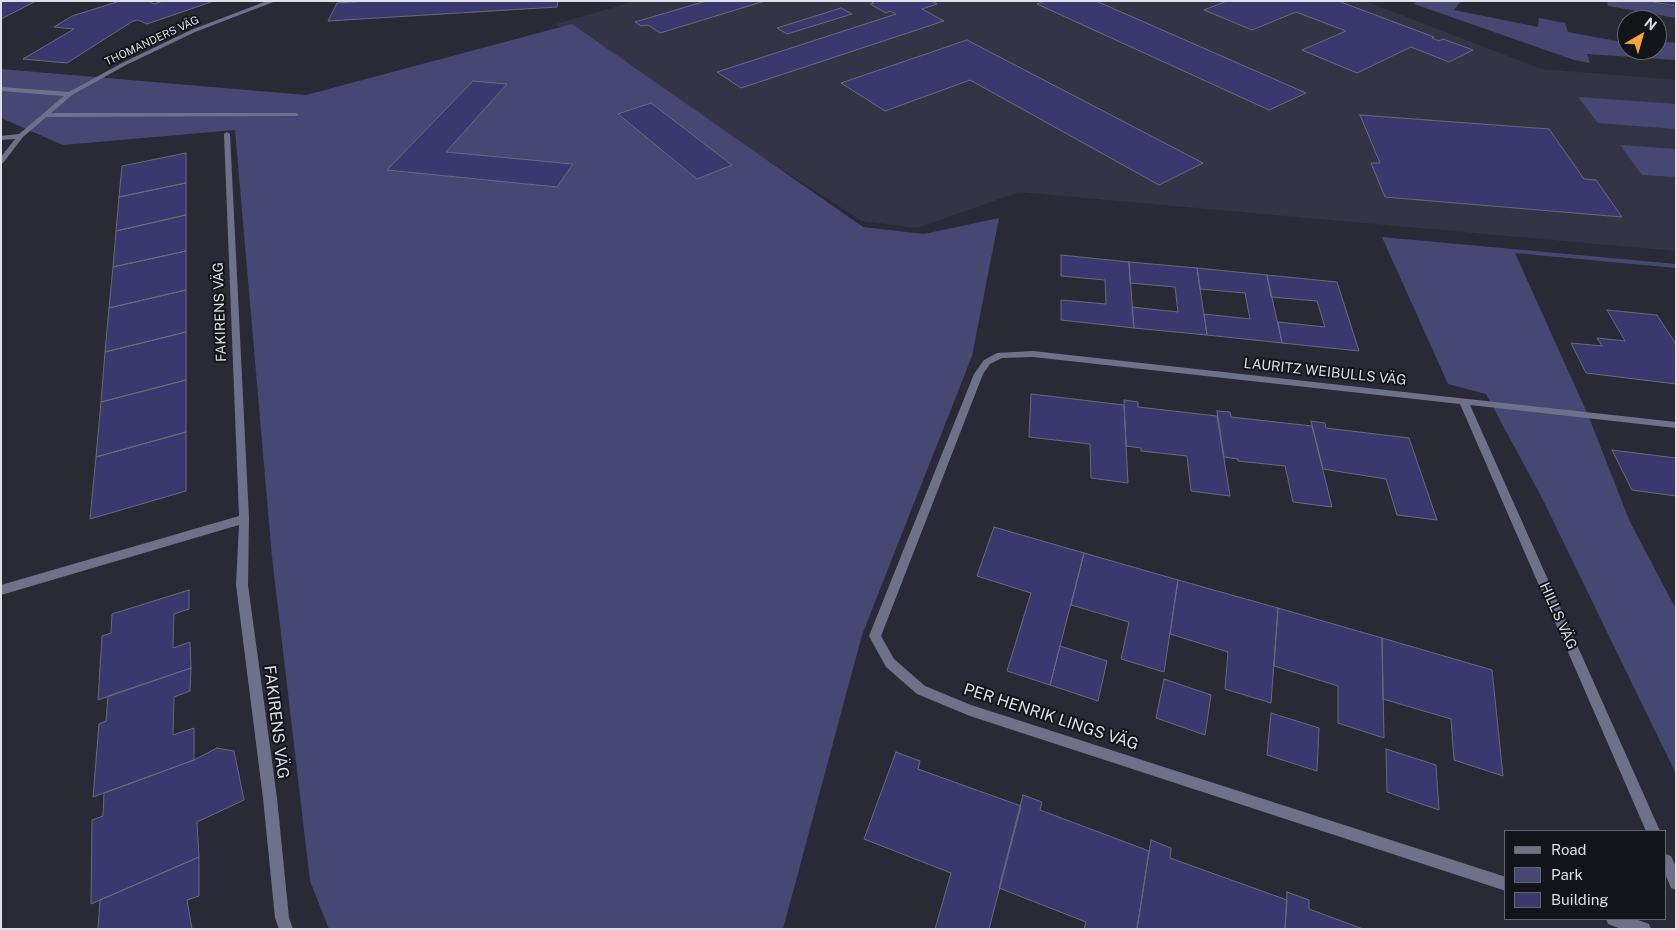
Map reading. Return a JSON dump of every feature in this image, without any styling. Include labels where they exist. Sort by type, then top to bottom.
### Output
[{"type":"street","name":"THOMANDERS VÄG","points":[[1,162],[20,136],[70,94],[124,64],[193,31],[273,1]]},
{"type":"street","points":[[1,89],[70,94]]},
{"type":"street","points":[[45,115],[296,115]]},
{"type":"street","name":"FAKIRENS VÄG","points":[[226,134],[244,519],[242,586],[270,798],[282,918],[286,929]]},
{"type":"street","points":[[1,138],[20,136]]},
{"type":"street","name":"LAURITZ WEIBULLS VÄG","points":[[979,374],[987,362],[1000,355],[1033,354],[1676,425]]},
{"type":"street","name":"PER HENRIK LINGS VÄG","points":[[979,374],[875,636],[890,663],[920,690],[970,710],[1504,883]]},
{"type":"street","name":"HILLS VÄG","points":[[1463,401],[1653,830]]},
{"type":"street","points":[[1,590],[244,519]]},
{"type":"street","points":[[1667,863],[1676,883]]},
{"type":"street","points":[[1616,920],[1644,929]]},
{"type":"shaded area","points":[[636,1],[1365,1],[1541,69],[1676,80],[1676,251],[1019,192],[917,228],[862,221],[556,24]]},
{"type":"green space","points":[[1417,1],[1460,2],[1454,10],[1538,27],[1539,18],[1565,23],[1568,32],[1617,41],[1617,56],[1587,54],[1590,63],[1574,60],[1414,4]]},
{"type":"green space","points":[[1607,1],[1644,1],[1676,7],[1676,18],[1667,16],[1667,10],[1631,10],[1608,6]]},
{"type":"green space","points":[[572,24],[863,227],[924,234],[999,218],[972,356],[862,635],[783,929],[329,929],[310,881],[272,557],[235,130],[63,145],[1,118],[1,69],[306,95]]},
{"type":"green space","points":[[1667,42],[1676,43],[1676,60],[1667,59]]},
{"type":"green space","points":[[1578,97],[1676,104],[1676,129],[1598,123]]},
{"type":"green space","points":[[1620,145],[1676,149],[1676,177],[1642,175]]},
{"type":"green space","points":[[1382,237],[1676,264],[1676,268],[1515,253],[1588,415],[1630,522],[1676,609],[1676,774],[1542,498],[1486,394],[1448,384]]},
{"type":"building","points":[[1,1],[36,1],[1,19]]},
{"type":"building","points":[[120,1],[148,1],[154,4],[163,1],[214,1],[147,24],[138,20],[133,21],[67,63],[23,59],[74,29],[54,27],[72,16]]},
{"type":"building","points":[[369,1],[558,1],[557,7],[328,21],[337,3]]},
{"type":"building","points":[[706,1],[765,1],[660,33],[648,25],[641,26],[635,22]]},
{"type":"building","points":[[870,1],[932,1],[937,4],[922,9],[944,21],[741,88],[717,72],[896,14],[890,11],[886,13],[870,4],[874,3]]},
{"type":"building","points":[[1045,1],[1096,1],[1306,93],[1269,110],[1037,4]]},
{"type":"building","points":[[1227,1],[1338,1],[1434,37],[1432,38],[1439,41],[1443,39],[1473,50],[1449,62],[1411,47],[1357,73],[1302,50],[1346,31],[1296,12],[1252,30],[1204,10]]},
{"type":"building","points":[[1647,1],[1676,1],[1676,6]]},
{"type":"building","points":[[841,8],[852,14],[787,34],[777,28]]},
{"type":"building","points":[[967,40],[1203,163],[1159,185],[970,80],[885,111],[841,83]]},
{"type":"building","points":[[473,81],[507,84],[446,152],[573,164],[557,187],[387,170]]},
{"type":"building","points":[[651,103],[732,165],[697,179],[618,114]]},
{"type":"building","points":[[1360,115],[1549,129],[1584,179],[1596,180],[1622,217],[1385,197],[1371,163],[1380,163]]},
{"type":"building","points":[[186,153],[186,183],[119,197],[122,166]]},
{"type":"building","points":[[186,183],[186,215],[116,231],[119,197]]},
{"type":"building","points":[[186,215],[186,251],[113,267],[116,231]]},
{"type":"building","points":[[186,251],[186,290],[109,308],[113,267]]},
{"type":"building","points":[[1061,255],[1129,262],[1134,328],[1061,320],[1061,300],[1106,304],[1105,280],[1061,276]]},
{"type":"building","points":[[1129,262],[1197,268],[1207,335],[1134,328],[1132,307],[1178,312],[1175,287],[1130,283]]},
{"type":"building","points":[[1197,268],[1267,275],[1282,343],[1207,335],[1204,314],[1250,319],[1245,293],[1200,289]]},
{"type":"building","points":[[1267,275],[1337,282],[1359,351],[1282,343],[1278,322],[1325,327],[1317,301],[1271,297]]},
{"type":"building","points":[[186,290],[186,332],[105,352],[109,308]]},
{"type":"building","points":[[1607,310],[1657,315],[1676,344],[1676,384],[1586,373],[1571,343],[1602,346],[1597,338],[1625,341]]},
{"type":"building","points":[[186,332],[186,380],[101,402],[105,352]]},
{"type":"building","points":[[186,380],[186,432],[96,457],[101,402]]},
{"type":"building","points":[[1031,394],[1124,405],[1128,483],[1091,478],[1090,444],[1029,437]]},
{"type":"building","points":[[1124,400],[1138,402],[1138,407],[1217,416],[1230,496],[1191,491],[1187,456],[1141,451],[1141,448],[1126,446]]},
{"type":"building","points":[[1217,411],[1230,412],[1231,417],[1312,426],[1332,507],[1293,502],[1285,466],[1238,461],[1238,459],[1224,457]]},
{"type":"building","points":[[1311,421],[1325,423],[1326,428],[1409,438],[1437,520],[1397,515],[1386,479],[1323,469]]},
{"type":"building","points":[[186,432],[186,491],[90,519],[96,457]]},
{"type":"building","points":[[1612,450],[1676,458],[1676,496],[1632,490]]},
{"type":"building","points":[[994,527],[1084,553],[1050,685],[1007,671],[1031,593],[977,576]]},
{"type":"building","points":[[1084,553],[1178,580],[1164,672],[1121,659],[1129,622],[1071,605]]},
{"type":"building","points":[[1178,580],[1278,608],[1271,703],[1225,689],[1228,652],[1170,634]]},
{"type":"building","points":[[189,590],[189,609],[174,614],[173,648],[190,642],[191,668],[98,700],[102,636],[111,633],[112,614]]},
{"type":"building","points":[[1278,608],[1382,638],[1384,738],[1338,723],[1338,686],[1274,666]]},
{"type":"building","points":[[1382,638],[1492,670],[1503,776],[1454,760],[1451,719],[1383,699]]},
{"type":"building","points":[[1060,646],[1107,661],[1098,701],[1050,685]]},
{"type":"building","points":[[191,668],[190,691],[174,697],[173,735],[194,728],[194,760],[93,797],[99,724],[106,721],[108,696]]},
{"type":"building","points":[[1164,679],[1211,695],[1205,735],[1156,718]]},
{"type":"building","points":[[1271,713],[1319,728],[1317,771],[1267,755]]},
{"type":"building","points":[[217,748],[234,751],[244,800],[197,822],[199,857],[91,904],[92,820],[103,816],[104,793],[194,760]]},
{"type":"building","points":[[1386,749],[1436,765],[1439,810],[1387,792]]},
{"type":"building","points":[[896,752],[920,761],[918,769],[1021,806],[989,929],[935,929],[951,873],[864,839]]},
{"type":"building","points":[[1023,795],[1042,802],[1040,810],[1149,851],[1137,929],[1084,929],[1086,922],[999,888]]},
{"type":"building","points":[[1151,840],[1171,848],[1170,858],[1287,900],[1285,929],[1137,929]]},
{"type":"building","points":[[199,857],[199,896],[187,900],[192,929],[98,929],[100,900]]},
{"type":"building","points":[[1287,892],[1309,900],[1309,909],[1363,929],[1285,929]]}]
